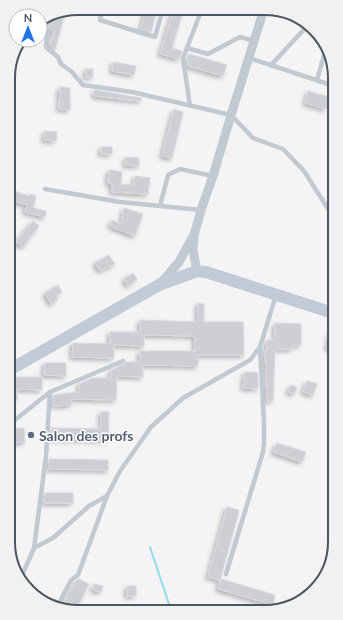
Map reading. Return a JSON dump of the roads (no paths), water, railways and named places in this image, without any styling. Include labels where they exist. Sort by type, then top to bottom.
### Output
[{"type":"street","points":[[160,285],[180,262],[194,235],[201,210],[214,176],[262,15]]},
{"type":"street","points":[[194,235],[193,250],[198,271]]},
{"type":"street","points":[[15,366],[160,285],[198,271],[206,272],[328,311]]},
{"type":"lane","points":[[101,15],[100,20],[156,37],[161,15]]},
{"type":"lane","points":[[190,106],[183,58],[200,15]]},
{"type":"lane","points":[[271,65],[304,29]]},
{"type":"lane","points":[[187,48],[208,54],[240,37],[254,41]]},
{"type":"lane","points":[[48,48],[58,57],[61,64],[72,72],[83,85],[132,92],[231,115],[253,138],[283,149],[304,171],[328,209]]},
{"type":"lane","points":[[317,80],[324,55]]},
{"type":"lane","points":[[249,58],[328,83]]},
{"type":"lane","points":[[160,206],[168,175],[180,169],[214,176]]},
{"type":"lane","points":[[45,189],[120,202],[201,210]]},
{"type":"lane","points":[[226,574],[264,444],[260,347],[276,295]]},
{"type":"lane","points":[[59,602],[71,580],[78,575],[107,496],[120,471],[151,427],[183,398],[250,360],[260,347]]},
{"type":"lane","points":[[15,420],[50,392],[123,361]]},
{"type":"lane","points":[[23,573],[34,548],[46,456],[50,392]]},
{"type":"lane","points":[[34,548],[53,538],[89,506],[107,496]]},
{"type":"waterway","points":[[150,547],[169,605]]},
{"type":"place","name":"Salon des profs","points":[[31,435]]}]
